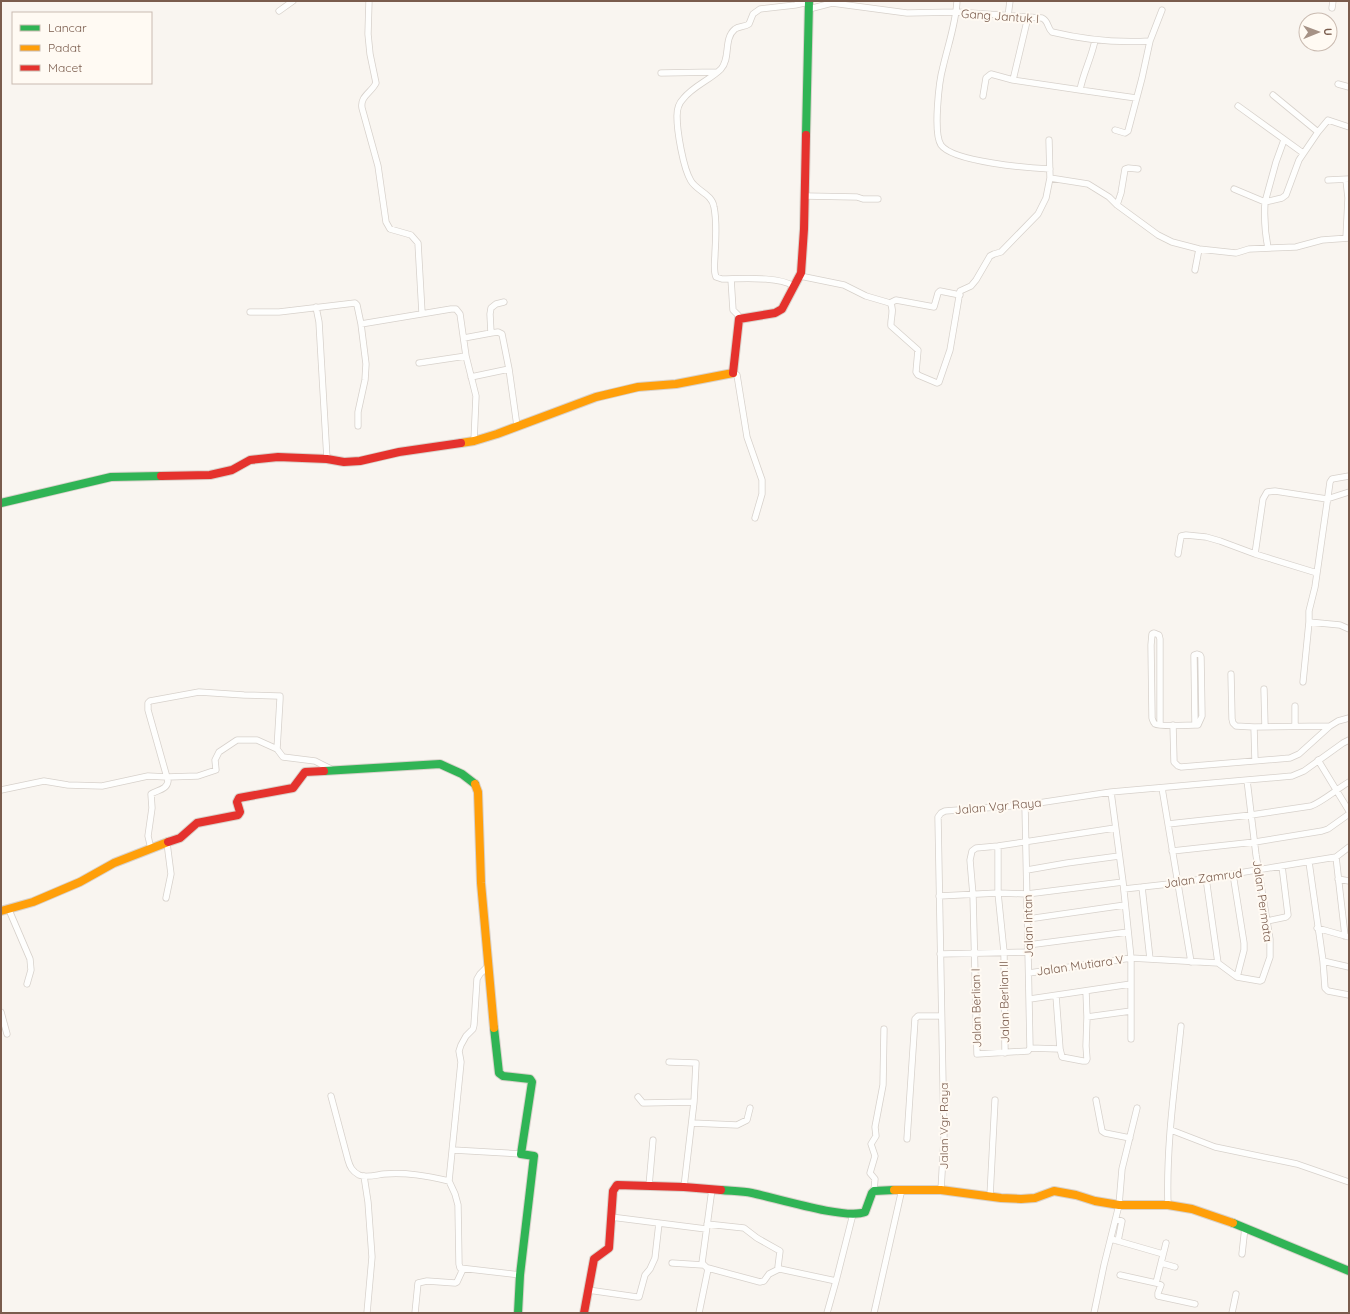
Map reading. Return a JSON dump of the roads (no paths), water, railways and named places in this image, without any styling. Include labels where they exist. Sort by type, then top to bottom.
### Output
[{"type":"street","points":[[279,11],[293,1]]},
{"type":"street","points":[[369,1],[368,34],[370,54],[376,83],[363,98],[361,104],[378,166],[386,222],[390,229],[411,235],[418,243],[422,313]]},
{"type":"street","points":[[957,1],[956,12],[941,74],[938,101],[938,136],[942,146],[952,152],[978,160],[1027,168],[1050,169]]},
{"type":"street","points":[[1008,16],[1010,1]]},
{"type":"street","points":[[1332,1],[1332,8]]},
{"type":"street","name":"Gang Jantuk I","points":[[717,72],[724,64],[732,32],[739,27],[749,24],[753,14],[757,10],[780,6],[832,3],[907,13],[956,12],[1028,17],[1046,19],[1052,32],[1069,36],[1119,42],[1150,41]]},
{"type":"street","points":[[739,319],[779,312],[785,306],[793,286],[800,276],[802,267],[804,249],[809,4]]},
{"type":"street","points":[[1115,130],[1125,133],[1127,132],[1142,78],[1150,41],[1162,10]]},
{"type":"street","points":[[1013,80],[1028,17]]},
{"type":"street","points":[[1080,90],[1095,40]]},
{"type":"street","points":[[661,73],[717,72]]},
{"type":"street","points":[[717,72],[682,99],[677,115],[684,165],[693,184],[711,198],[714,207],[716,228],[715,275],[719,278],[763,279],[788,282],[793,286]]},
{"type":"street","points":[[983,96],[985,80],[988,76],[995,74],[1013,80],[1136,98]]},
{"type":"street","points":[[1338,84],[1349,87]]},
{"type":"street","points":[[1273,95],[1318,132]]},
{"type":"street","points":[[1238,106],[1303,153]]},
{"type":"street","points":[[1234,189],[1265,202],[1282,198],[1286,195],[1303,153],[1327,120],[1349,128]]},
{"type":"street","points":[[890,303],[893,308],[891,326],[918,350],[916,372],[918,375],[938,383],[950,350],[960,291],[971,286],[990,256],[1001,252],[1038,214],[1046,198],[1050,178],[1049,140]]},
{"type":"street","points":[[1268,248],[1264,217],[1265,202],[1276,162],[1284,140]]},
{"type":"street","points":[[1117,206],[1125,169],[1138,169]]},
{"type":"street","points":[[1050,178],[1088,184],[1109,197],[1117,206],[1162,237],[1172,242],[1199,249],[1236,253],[1249,249],[1296,247],[1322,240],[1348,238],[1348,179],[1328,180]]},
{"type":"street","points":[[805,196],[878,199]]},
{"type":"street","points":[[1195,270],[1199,249]]},
{"type":"street","points":[[800,276],[844,285],[866,296],[890,303],[896,300],[934,307],[940,291],[960,295]]},
{"type":"street","points":[[731,279],[733,310],[738,315],[739,319],[733,373]]},
{"type":"street","points":[[250,312],[279,312],[354,302],[357,305],[366,364],[365,380],[358,412],[358,426]]},
{"type":"street","points":[[491,333],[491,308],[496,304],[504,302]]},
{"type":"street","points":[[316,307],[319,322],[327,459]]},
{"type":"street","points":[[361,324],[451,309],[456,310],[460,314],[466,356],[476,402],[474,441]]},
{"type":"street","points":[[464,338],[498,332],[502,334],[510,368],[517,426]]},
{"type":"street","points":[[419,363],[466,356]]},
{"type":"street","points":[[471,377],[510,368]]},
{"type":"street","points":[[1,503],[111,477],[210,474],[232,470],[250,460],[267,458],[298,457],[344,462],[360,461],[400,452],[474,441],[497,434],[596,397],[638,387],[676,384],[733,373]]},
{"type":"street","points":[[733,373],[737,375],[748,437],[762,480],[762,494],[756,518]]},
{"type":"street","points":[[1303,682],[1309,611],[1315,591],[1327,499],[1331,480],[1349,476]]},
{"type":"street","points":[[1255,554],[1263,499],[1267,492],[1275,491],[1327,499],[1349,492]]},
{"type":"street","points":[[1178,554],[1181,536],[1186,535],[1220,541],[1255,554],[1317,573]]},
{"type":"street","points":[[1309,622],[1340,625],[1349,629]]},
{"type":"street","points":[[1160,725],[1160,639],[1159,635],[1154,633],[1152,634],[1151,645],[1152,718],[1155,724],[1160,725],[1173,725],[1195,725],[1198,725],[1202,716],[1200,655],[1197,654],[1194,655],[1195,725]]},
{"type":"street","points":[[1231,674],[1232,719],[1236,726],[1330,726]]},
{"type":"street","points":[[1264,689],[1265,727]]},
{"type":"street","points":[[151,849],[148,836],[152,808],[151,794],[164,789],[167,785],[167,778],[148,710],[148,703],[150,701],[199,692],[280,696],[277,749]]},
{"type":"street","points":[[1295,726],[1296,706]]},
{"type":"street","points":[[1173,725],[1173,758],[1175,764],[1178,766],[1255,761],[1295,756],[1330,726],[1338,721],[1349,718]]},
{"type":"street","points":[[1254,727],[1255,761]]},
{"type":"street","points":[[1,790],[44,781],[68,785],[102,786],[148,776],[167,778],[198,776],[216,770],[215,760],[218,752],[237,740],[257,740],[277,749],[283,757],[315,761],[333,771]]},
{"type":"street","name":"Jalan Vgr Raya","points":[[941,1190],[944,1138],[938,817],[941,813],[945,811],[1025,805],[1111,792],[1292,776],[1304,771],[1349,740]]},
{"type":"street","points":[[1172,851],[1255,842],[1322,832],[1328,829],[1349,813],[1318,760]]},
{"type":"street","points":[[26,984],[31,970],[30,959],[5,910],[33,902],[80,882],[114,863],[167,844],[180,838],[200,822],[225,819],[238,815],[240,811],[237,802],[240,798],[293,788],[305,772],[440,764],[462,774],[474,783],[478,792],[479,850],[488,966],[499,1073],[503,1076],[530,1080],[532,1082],[521,1154]]},
{"type":"street","name":"Jalan Permata","points":[[1218,963],[1237,977],[1260,981],[1263,979],[1270,957],[1270,939],[1247,780]]},
{"type":"street","points":[[1168,824],[1251,815],[1311,806],[1349,782]]},
{"type":"street","points":[[1162,788],[1191,962]]},
{"type":"street","points":[[1111,792],[1124,889],[1131,958],[1131,1039]]},
{"type":"street","name":"Jalan Intan","points":[[1025,805],[1030,1048]]},
{"type":"street","points":[[975,953],[970,860],[972,851],[976,848],[1116,828]]},
{"type":"street","points":[[166,898],[171,874],[167,844]]},
{"type":"street","name":"Jalan Berlian II","points":[[998,846],[998,893],[1004,952],[1005,1053]]},
{"type":"street","name":"Jalan Zamrud","points":[[1124,889],[1178,883],[1336,857],[1349,847]]},
{"type":"street","points":[[1027,870],[1119,856]]},
{"type":"street","points":[[1317,928],[1347,937],[1336,857]]},
{"type":"street","points":[[1309,862],[1317,928],[1323,961],[1325,989],[1328,991],[1349,995]]},
{"type":"street","points":[[1267,921],[1286,917],[1288,915],[1282,866]]},
{"type":"street","points":[[1232,874],[1244,943],[1244,950],[1237,977]]},
{"type":"street","points":[[1131,958],[1218,963],[1206,878]]},
{"type":"street","points":[[1338,879],[1349,881]]},
{"type":"street","points":[[939,896],[998,893],[1027,894],[1123,882]]},
{"type":"street","points":[[1142,887],[1150,959]]},
{"type":"street","points":[[1028,919],[1125,906]]},
{"type":"street","points":[[1342,906],[1349,908]]},
{"type":"street","points":[[1028,945],[1128,932]]},
{"type":"street","points":[[940,954],[1029,952]]},
{"type":"street","name":"Jalan Berlian I","points":[[975,953],[977,1054],[1028,1051],[1030,1048],[1060,1049]]},
{"type":"street","name":"Jalan Mutiara V","points":[[1029,973],[1131,958]]},
{"type":"street","points":[[1323,961],[1349,967]]},
{"type":"street","points":[[488,966],[477,979],[474,1025],[470,1033],[466,1036],[459,1051],[460,1062],[449,1181],[458,1205],[460,1268],[520,1275]]},
{"type":"street","points":[[1030,999],[1131,984]]},
{"type":"street","points":[[1056,996],[1062,1058],[1086,1061],[1086,991]]},
{"type":"street","points":[[1087,1017],[1131,1011]]},
{"type":"street","points":[[1,1012],[7,1034]]},
{"type":"street","points":[[907,1139],[915,1019],[918,1016],[941,1016]]},
{"type":"street","points":[[1168,1205],[1171,1130],[1181,1026]]},
{"type":"street","points":[[584,1313],[594,1259],[600,1253],[610,1248],[613,1191],[617,1185],[712,1189],[755,1194],[838,1213],[853,1214],[865,1212],[874,1191],[875,1180],[870,1173],[875,1156],[872,1144],[876,1136],[875,1127],[882,1085],[884,1029]]},
{"type":"street","points":[[669,1062],[696,1063],[692,1123],[684,1187]]},
{"type":"street","points":[[331,1096],[352,1170],[359,1175],[364,1176],[394,1173],[420,1175],[449,1181]]},
{"type":"street","points":[[638,1097],[643,1103],[694,1102]]},
{"type":"street","points":[[990,1196],[995,1100]]},
{"type":"street","points":[[1096,1100],[1102,1131],[1105,1133],[1130,1138]]},
{"type":"street","points":[[692,1123],[737,1125],[747,1120],[750,1108]]},
{"type":"street","points":[[1094,1313],[1119,1205],[1122,1169],[1137,1108]]},
{"type":"street","points":[[1171,1130],[1215,1147],[1297,1164],[1349,1182]]},
{"type":"street","points":[[649,1186],[654,1140]]},
{"type":"street","points":[[453,1150],[534,1156],[520,1275],[518,1313]]},
{"type":"street","points":[[364,1176],[368,1202],[372,1256],[366,1313]]},
{"type":"street","points":[[700,1313],[705,1266],[707,1226],[712,1189]]},
{"type":"street","points":[[874,1313],[902,1189]]},
{"type":"street","points":[[874,1191],[902,1189],[941,1190],[1011,1199],[1028,1199],[1054,1191],[1119,1205],[1168,1205],[1202,1212],[1245,1227],[1349,1271]]},
{"type":"street","points":[[827,1313],[853,1214]]},
{"type":"street","points":[[611,1217],[659,1223],[744,1228],[757,1238],[780,1251],[779,1269]]},
{"type":"street","points":[[1116,1219],[1122,1221],[1118,1241]]},
{"type":"street","points":[[588,1290],[637,1298],[639,1297],[645,1275],[650,1269],[655,1258],[659,1223]]},
{"type":"street","points":[[1242,1254],[1245,1227]]},
{"type":"street","points":[[1111,1239],[1164,1254]]},
{"type":"street","points":[[1156,1283],[1166,1243]]},
{"type":"street","points":[[672,1263],[705,1266],[760,1282],[764,1281],[769,1274],[779,1269],[836,1280]]},
{"type":"street","points":[[1161,1263],[1175,1267]]},
{"type":"street","points":[[415,1313],[418,1283],[427,1281],[455,1283],[457,1282],[463,1269]]},
{"type":"street","points":[[1120,1275],[1161,1285],[1158,1296],[1195,1304]]},
{"type":"street","points":[[1232,1313],[1236,1294]]}]
